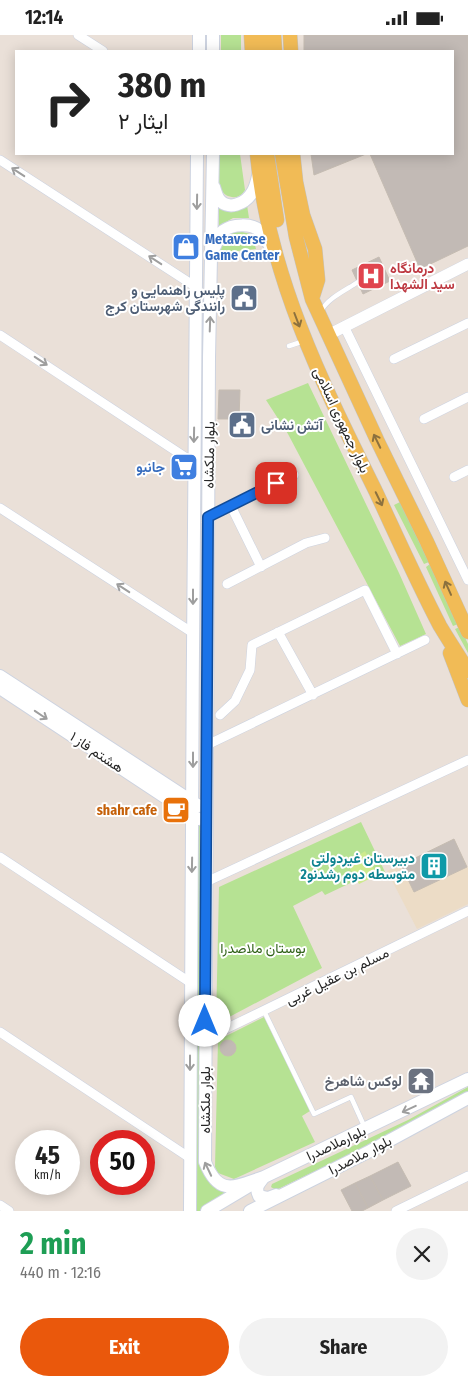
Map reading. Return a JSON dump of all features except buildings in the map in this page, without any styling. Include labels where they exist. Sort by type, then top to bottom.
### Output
[{"type":"main road","points":[[198,50],[199,35]]},
{"type":"main road","points":[[213,35],[213,50]]},
{"type":"main road","points":[[251,35],[252,50]]},
{"type":"main road","points":[[262,35],[262,50]]},
{"type":"main road","points":[[274,35],[275,50]]},
{"type":"main road","points":[[290,35],[290,50]]},
{"type":"main road","name":"بلوار ملکشاه","points":[[190,1211],[197,155]]},
{"type":"main road","name":"بلوار ملکشاه","points":[[213,155],[209,358],[205,1162],[210,1174],[219,1185],[232,1188],[264,1177]]},
{"type":"main road","name":"بلوار جمهوری اسلامی","points":[[257,155],[275,253],[305,341],[330,397],[441,626],[468,671]]},
{"type":"main road","points":[[267,155],[290,300]]},
{"type":"main road","name":"بلوار جمهوری اسلامی","points":[[282,155],[296,237],[312,299],[468,632]]},
{"type":"main road","points":[[293,155],[296,182],[303,215],[315,249],[318,280],[312,299]]},
{"type":"main road","points":[[213,183],[220,200],[226,204],[237,205],[244,202],[253,192],[259,173]]},
{"type":"main road","points":[[212,253],[222,231],[241,225],[252,227],[259,231],[275,253]]},
{"type":"main road","points":[[195,362],[202,366],[209,358]]},
{"type":"main road","points":[[330,397],[337,386],[352,387]]},
{"type":"main road","points":[[194,405],[202,400],[209,406]]},
{"type":"main road","points":[[458,610],[468,621]]},
{"type":"main road","points":[[441,626],[468,701]]},
{"type":"main road","name":"هشتم فاز ۱","points":[[0,676],[206,810]]},
{"type":"main road","name":"هشتم فاز ۱","points":[[0,688],[206,825]]},
{"type":"main road","name":"بلوارملاصدرا","points":[[207,1211],[264,1177],[468,1079]]},
{"type":"main road","name":"بلوار ملاصدرا","points":[[256,1210],[468,1098]]},
{"type":"main road","points":[[264,1177],[256,1190],[262,1198],[302,1185]]},
{"type":"street","points":[[78,35],[101,50]]},
{"type":"street","points":[[0,160],[196,287]]},
{"type":"street","points":[[328,335],[468,264]]},
{"type":"street","points":[[394,359],[468,323]]},
{"type":"street","points":[[344,326],[468,580]]},
{"type":"street","points":[[0,335],[194,463]]},
{"type":"street","points":[[424,419],[468,397]]},
{"type":"street","points":[[454,477],[468,470]]},
{"type":"street","points":[[208,517],[294,475]]},
{"type":"street","points":[[231,506],[261,567]]},
{"type":"street","points":[[0,508],[193,633]]},
{"type":"street","points":[[227,584],[306,543],[324,538]]},
{"type":"street","points":[[220,715],[235,701],[250,670],[252,645],[365,590],[396,654]]},
{"type":"street","points":[[278,632],[313,695]]},
{"type":"street","points":[[207,745],[425,640]]},
{"type":"street","points":[[206,882],[468,760]]},
{"type":"street","points":[[0,857],[191,983]]},
{"type":"street","name":"مسلم بن عقیل غربی","points":[[205,1039],[468,911]]},
{"type":"street","points":[[0,1032],[190,1158]]},
{"type":"street","points":[[396,1211],[468,1176]]},
{"type":"street","points":[[0,1205],[9,1211]]},
{"type":"lane","points":[[319,314],[324,306],[358,282]]},
{"type":"lane","points":[[289,346],[305,341]]},
{"type":"lane","points":[[264,1011],[314,1114],[351,1097],[366,1129]]},
{"type":"shaded area","points":[[454,839],[468,868],[468,904],[417,929],[387,871]]},
{"type":"green space","points":[[221,35],[241,35],[241,50],[221,50]]},
{"type":"green space","points":[[219,155],[240,155],[245,190],[238,197],[226,195],[220,186],[218,173]]},
{"type":"green space","points":[[247,205],[249,218],[233,218],[219,226],[219,207]]},
{"type":"green space","points":[[239,231],[250,234],[256,249],[219,253],[220,244],[224,238]]},
{"type":"green space","points":[[308,383],[399,573],[426,634],[400,646],[288,434],[266,400]]},
{"type":"green space","points":[[400,502],[429,562],[424,564],[394,505]]},
{"type":"green space","points":[[430,564],[458,624],[453,626],[426,567]]},
{"type":"green space","points":[[460,627],[468,644],[468,653],[455,629]]},
{"type":"green space","name":"بوستان ملاصدرا","points":[[361,822],[385,872],[380,873],[378,870],[325,895],[322,891],[293,906],[322,968],[216,1024],[219,887]]},
{"type":"green space","points":[[196,824],[202,827],[201,1160],[217,1188],[228,1194],[202,1211],[193,1211]]},
{"type":"green space","points":[[365,851],[377,875],[359,884],[347,863]]},
{"type":"green space","points":[[264,1017],[310,1111],[302,1116],[315,1142],[234,1179],[218,1173],[215,1167],[218,1040]]},
{"type":"green space","points":[[468,1087],[468,1092],[425,1118],[276,1190],[271,1187],[272,1184],[408,1120]]},
{"type":"place","name":"Metaverse Game Center","points":[[186,247]]},
{"type":"place","name":"درمانگاه سید الشهدا","points":[[371,276]]},
{"type":"place","name":"پلیس راهنمایی و رانندگی شهرستان کرج","points":[[244,298]]},
{"type":"place","name":"آتش نشانی","points":[[242,425]]},
{"type":"place","name":"جانبو","points":[[184,467]]},
{"type":"place","name":"shahr cafe","points":[[176,810]]},
{"type":"place","name":"دبیرستان غیردولتی متوسطه دوم رشدنو2","points":[[434,866]]},
{"type":"place","name":"لوکس شاهرخ","points":[[421,1081]]},
{"type":"route","points":[[205,1021],[208,517],[276,483]]}]
